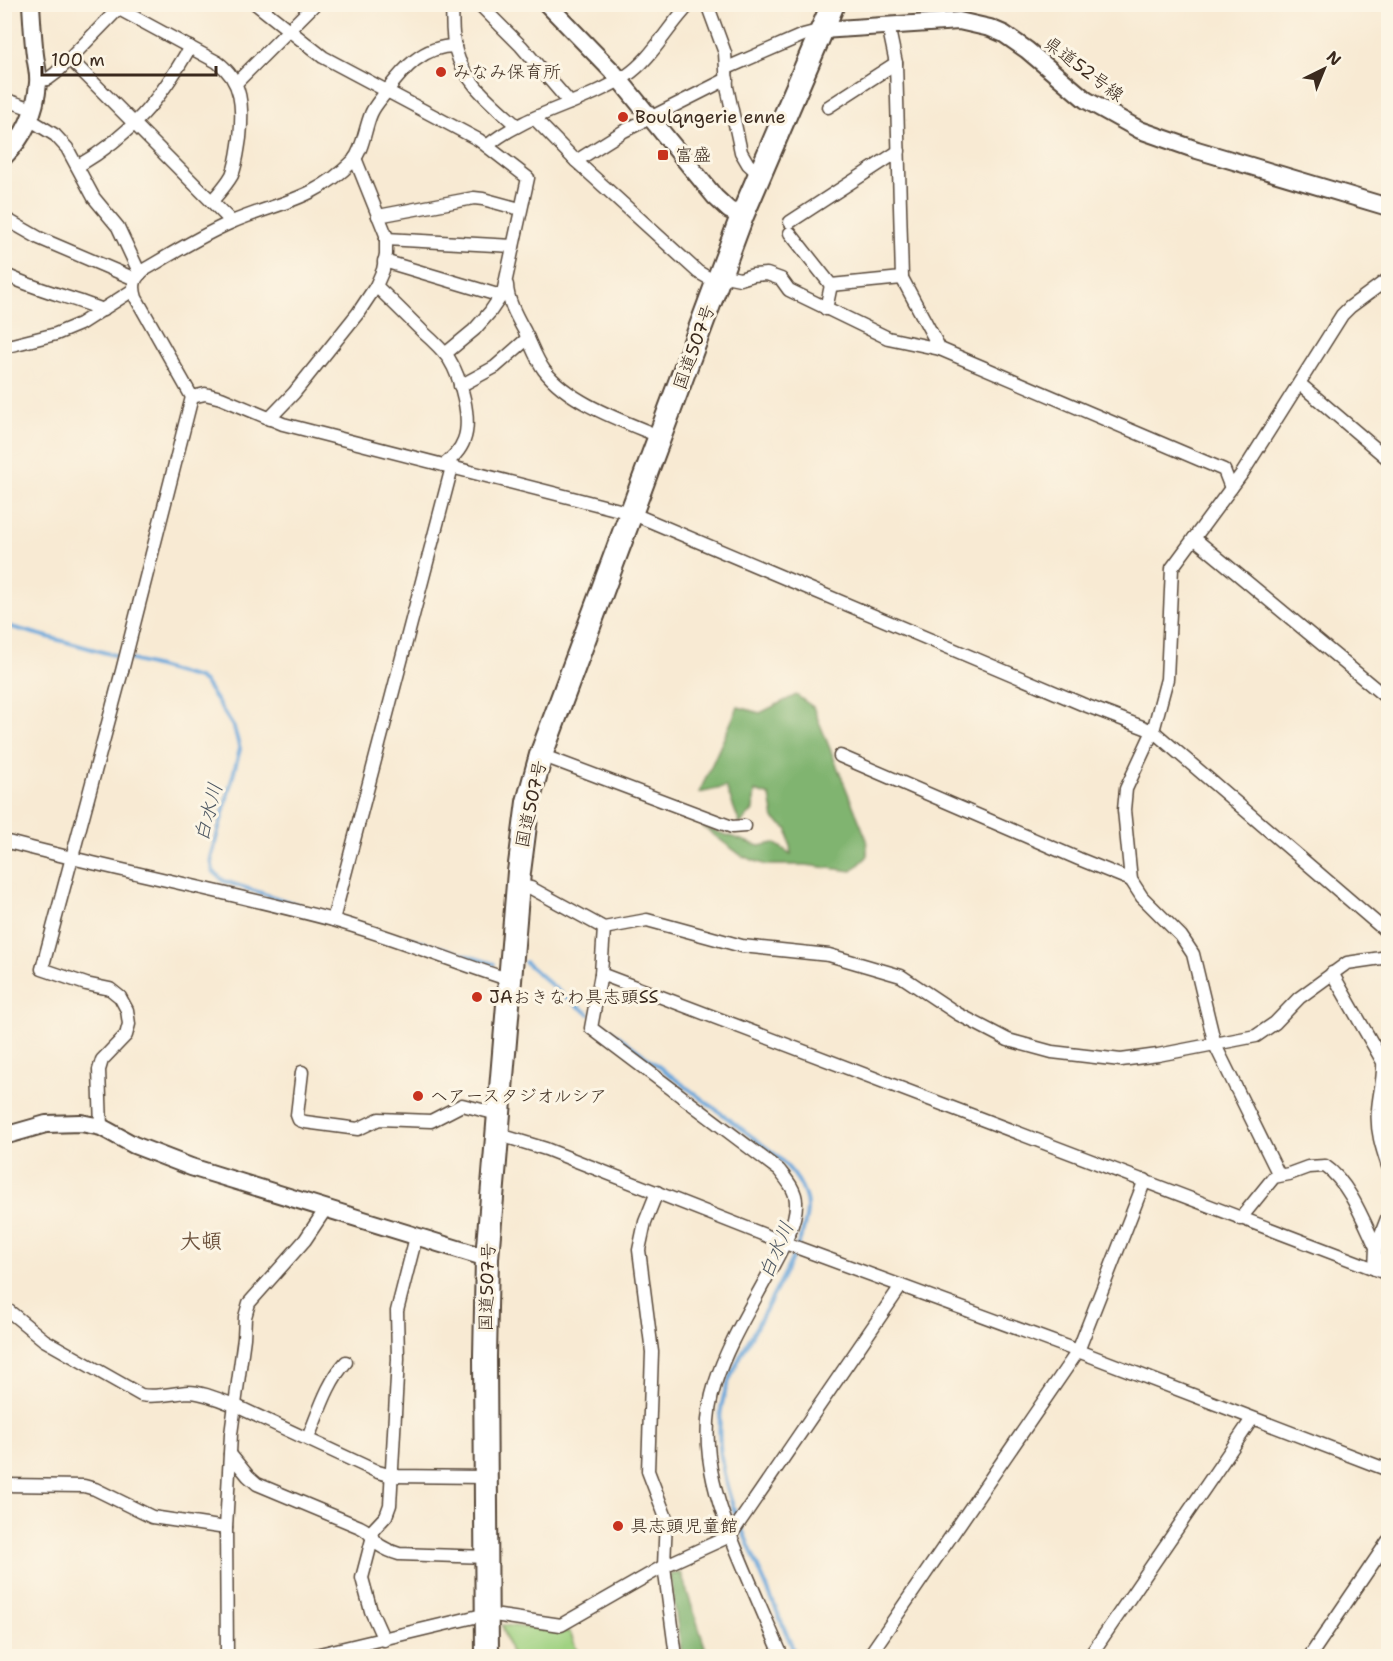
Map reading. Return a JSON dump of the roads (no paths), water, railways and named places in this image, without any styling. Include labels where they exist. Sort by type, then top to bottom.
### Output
[{"type":"highway","name":"国道507号","points":[[487,1656],[487,1258],[518,885],[528,802],[541,755],[742,216],[833,4]]},
{"type":"main road","points":[[4,157],[18,144],[31,114],[39,80],[33,41],[31,4]]},
{"type":"main road","points":[[548,4],[619,80],[715,197],[729,210],[742,216]]},
{"type":"main road","name":"県道52号線","points":[[822,30],[958,21],[990,28],[1004,34],[1027,50],[1086,100],[1120,121],[1140,130],[1197,150],[1389,207]]},
{"type":"main road","points":[[4,1136],[46,1124],[81,1123],[101,1126],[160,1156],[325,1210],[487,1258]]},
{"type":"street","points":[[256,4],[323,57],[487,146],[528,178],[501,296],[474,330],[445,354]]},
{"type":"street","points":[[236,83],[290,32],[315,4]]},
{"type":"street","points":[[452,4],[455,46],[462,64],[482,93],[517,126]]},
{"type":"street","points":[[479,4],[521,46],[570,103]]},
{"type":"street","points":[[487,146],[517,126],[619,80],[642,63],[690,4]]},
{"type":"street","points":[[707,4],[725,53],[737,139],[748,164],[759,175]]},
{"type":"street","points":[[39,80],[48,80],[121,7],[223,66],[236,83],[241,103],[242,122],[237,158],[231,178],[212,201]]},
{"type":"street","points":[[888,25],[896,63],[902,278],[940,349]]},
{"type":"street","points":[[576,161],[782,43],[822,30]]},
{"type":"street","points":[[4,347],[56,334],[80,324],[104,310],[136,281],[232,222],[316,191],[355,158],[372,112],[405,68],[418,57],[444,46],[455,46]]},
{"type":"street","points":[[78,165],[99,154],[135,124],[168,83],[190,47]]},
{"type":"street","points":[[70,59],[232,222]]},
{"type":"street","points":[[828,107],[896,63]]},
{"type":"street","points":[[4,99],[31,114],[67,148],[94,198],[118,227],[136,281],[140,306],[192,397],[42,969],[86,984],[110,989],[120,997],[127,1010],[129,1024],[126,1035],[102,1060],[99,1070],[101,1126]]},
{"type":"street","points":[[535,118],[576,161],[698,272],[719,279],[740,279],[767,274],[780,279],[789,290],[888,338],[940,349],[1224,470],[1231,488]]},
{"type":"street","points":[[825,309],[831,285],[790,228],[900,150]]},
{"type":"street","points":[[269,419],[337,340],[376,286],[384,261],[386,239],[355,158]]},
{"type":"street","points":[[378,216],[474,198],[483,198],[520,209]]},
{"type":"street","points":[[4,218],[39,238],[136,281]]},
{"type":"street","points":[[386,239],[513,246]]},
{"type":"street","points":[[384,261],[501,296]]},
{"type":"street","points":[[4,274],[104,310]]},
{"type":"street","points":[[507,274],[509,297],[543,368],[567,393],[660,437]]},
{"type":"street","points":[[831,285],[902,278]]},
{"type":"street","points":[[1279,1175],[1215,1045],[1193,954],[1181,936],[1142,897],[1131,880],[1124,810],[1126,789],[1152,731],[1167,679],[1172,568],[1231,488],[1300,384],[1342,315],[1389,279]]},
{"type":"street","points":[[333,920],[448,466],[464,440],[467,428],[466,408],[450,360],[376,286]]},
{"type":"street","points":[[460,386],[495,367],[528,338]]},
{"type":"street","points":[[1300,384],[1389,459]]},
{"type":"street","points":[[192,397],[205,394],[221,398],[269,419],[631,513],[1082,704],[1152,731],[1389,933]]},
{"type":"street","points":[[1194,538],[1389,699]]},
{"type":"street","points":[[541,755],[732,827],[745,826]]},
{"type":"street","points":[[840,756],[1131,880]]},
{"type":"street","points":[[4,840],[72,859],[333,920],[420,947],[510,980]]},
{"type":"street","points":[[518,885],[531,888],[604,928],[647,920],[742,946],[829,955],[901,976],[958,1014],[1008,1040],[1052,1052],[1121,1060],[1256,1036],[1264,1032],[1299,998],[1347,963],[1389,957]]},
{"type":"street","points":[[604,928],[601,974],[591,1028],[779,1170],[797,1199],[796,1212],[785,1243],[733,1341],[714,1385],[708,1427],[708,1455],[716,1498],[782,1656]]},
{"type":"street","points":[[1332,973],[1383,1062],[1384,1078],[1377,1110],[1378,1134],[1389,1166]]},
{"type":"street","points":[[601,974],[1389,1274]]},
{"type":"street","points":[[302,1072],[297,1115],[299,1120],[358,1129],[380,1119],[431,1121],[462,1105],[546,1149],[785,1243],[1389,1470]]},
{"type":"street","points":[[1240,1219],[1274,1177],[1318,1166],[1331,1170],[1355,1204],[1376,1247]]},
{"type":"street","points":[[869,1656],[1077,1351],[1145,1180]]},
{"type":"street","points":[[657,1192],[645,1221],[639,1250],[652,1352],[648,1471],[666,1518],[664,1566],[676,1656]]},
{"type":"street","points":[[227,1656],[226,1528],[234,1405],[245,1317],[249,1303],[305,1240],[325,1210]]},
{"type":"street","points":[[1375,1269],[1376,1247],[1389,1216]]},
{"type":"street","points":[[384,1640],[371,1611],[362,1578],[372,1534],[386,1516],[390,1505],[398,1359],[397,1311],[416,1238]]},
{"type":"street","points":[[311,1656],[486,1614],[561,1625],[664,1566],[730,1536],[901,1287]]},
{"type":"street","points":[[4,1307],[44,1340],[141,1395],[189,1392],[234,1405],[378,1472],[392,1476],[486,1477]]},
{"type":"street","points":[[308,1438],[330,1384],[346,1362]]},
{"type":"street","points":[[1090,1656],[1252,1419]]},
{"type":"street","points":[[230,1454],[257,1484],[372,1534],[378,1544],[399,1554],[488,1557]]},
{"type":"street","points":[[4,1485],[84,1486],[152,1517],[226,1528]]},
{"type":"street","points":[[1310,1656],[1389,1541]]},
{"type":"waterway","name":"白水川","points":[[4,625],[198,678],[205,683],[234,728],[240,749],[211,858],[213,871],[224,881],[298,905]]},
{"type":"waterway","name":"白水川","points":[[412,939],[494,964]]},
{"type":"waterway","name":"白水川","points":[[525,962],[589,1014]]},
{"type":"waterway","name":"白水川","points":[[596,1019],[775,1154],[798,1180],[806,1199],[806,1217],[800,1240],[732,1374],[724,1395],[719,1427],[721,1459],[738,1520]]},
{"type":"waterway","name":"白水川","points":[[741,1527],[796,1656]]},
{"type":"place","name":"みなみ保育所","points":[[441,72]]},
{"type":"place","name":"Boulqngerie enne","points":[[623,117]]},
{"type":"place","name":"富盛","points":[[663,155]]},
{"type":"place","name":"JAおきなわ具志頭SS","points":[[477,997]]},
{"type":"place","name":"ヘアースタジオルシア","points":[[418,1096]]},
{"type":"place","name":"具志頭児童館","points":[[618,1526]]},
{"type":"district","name":"大頓","points":[[201,1241]]}]
